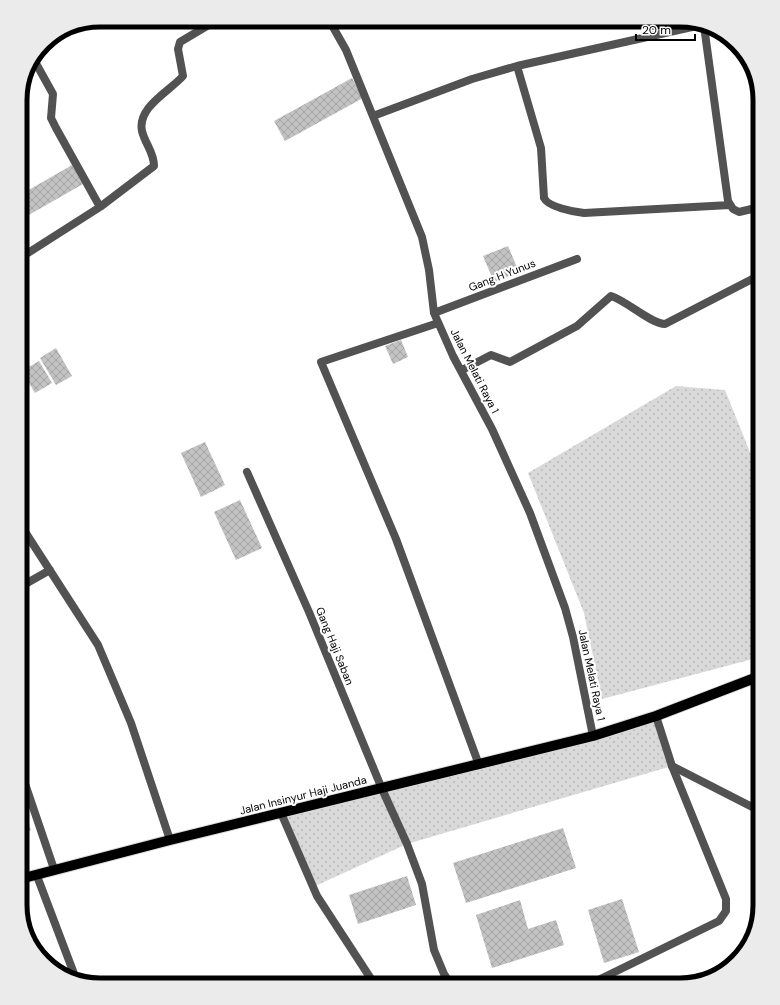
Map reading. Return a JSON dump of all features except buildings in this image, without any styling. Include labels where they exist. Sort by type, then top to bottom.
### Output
[{"type":"main road","name":"Jalan Insinyur Haji Juanda","points":[[27,878],[37,876],[54,869],[593,736],[656,716],[753,679]]},
{"type":"street","points":[[27,254],[100,207],[154,166],[154,158],[142,131],[142,122],[145,113],[152,104],[183,76],[178,49],[180,42],[205,27]]},
{"type":"street","name":"Jalan Melati Raya 1","points":[[333,27],[346,50],[422,237],[429,270],[434,313],[492,429],[530,513],[565,608],[573,637],[593,736]]},
{"type":"street","points":[[373,116],[472,79],[517,66],[690,27]]},
{"type":"street","points":[[705,32],[730,205]]},
{"type":"street","points":[[36,64],[53,94],[51,118],[100,207]]},
{"type":"street","points":[[517,66],[541,148],[544,198],[549,204],[559,206],[570,211],[584,213],[730,205],[739,212],[753,209]]},
{"type":"street","name":"Gang H Yunus","points":[[434,313],[577,259]]},
{"type":"street","points":[[462,370],[491,355],[510,362],[577,326],[611,296],[640,311],[659,324],[665,324],[753,279]]},
{"type":"street","points":[[438,323],[321,362],[396,539],[479,765]]},
{"type":"street","name":"Gang Haji Saban","points":[[247,472],[309,612],[382,789],[407,844],[419,878],[434,950],[447,978]]},
{"type":"street","points":[[27,535],[98,645],[131,723],[170,840]]},
{"type":"street","points":[[27,584],[50,570]]},
{"type":"street","points":[[602,978],[719,921],[726,911],[726,899],[672,766],[656,716]]},
{"type":"street","points":[[672,766],[753,807]]},
{"type":"street","points":[[27,790],[54,869]]},
{"type":"street","points":[[281,813],[317,896],[370,978]]},
{"type":"street","points":[[37,876],[74,973]]},
{"type":"shaded area","points":[[676,386],[725,390],[753,460],[753,657],[749,660],[602,699],[584,613],[528,473]]},
{"type":"shaded area","points":[[656,716],[672,766],[407,844],[313,887],[281,813]]}]
